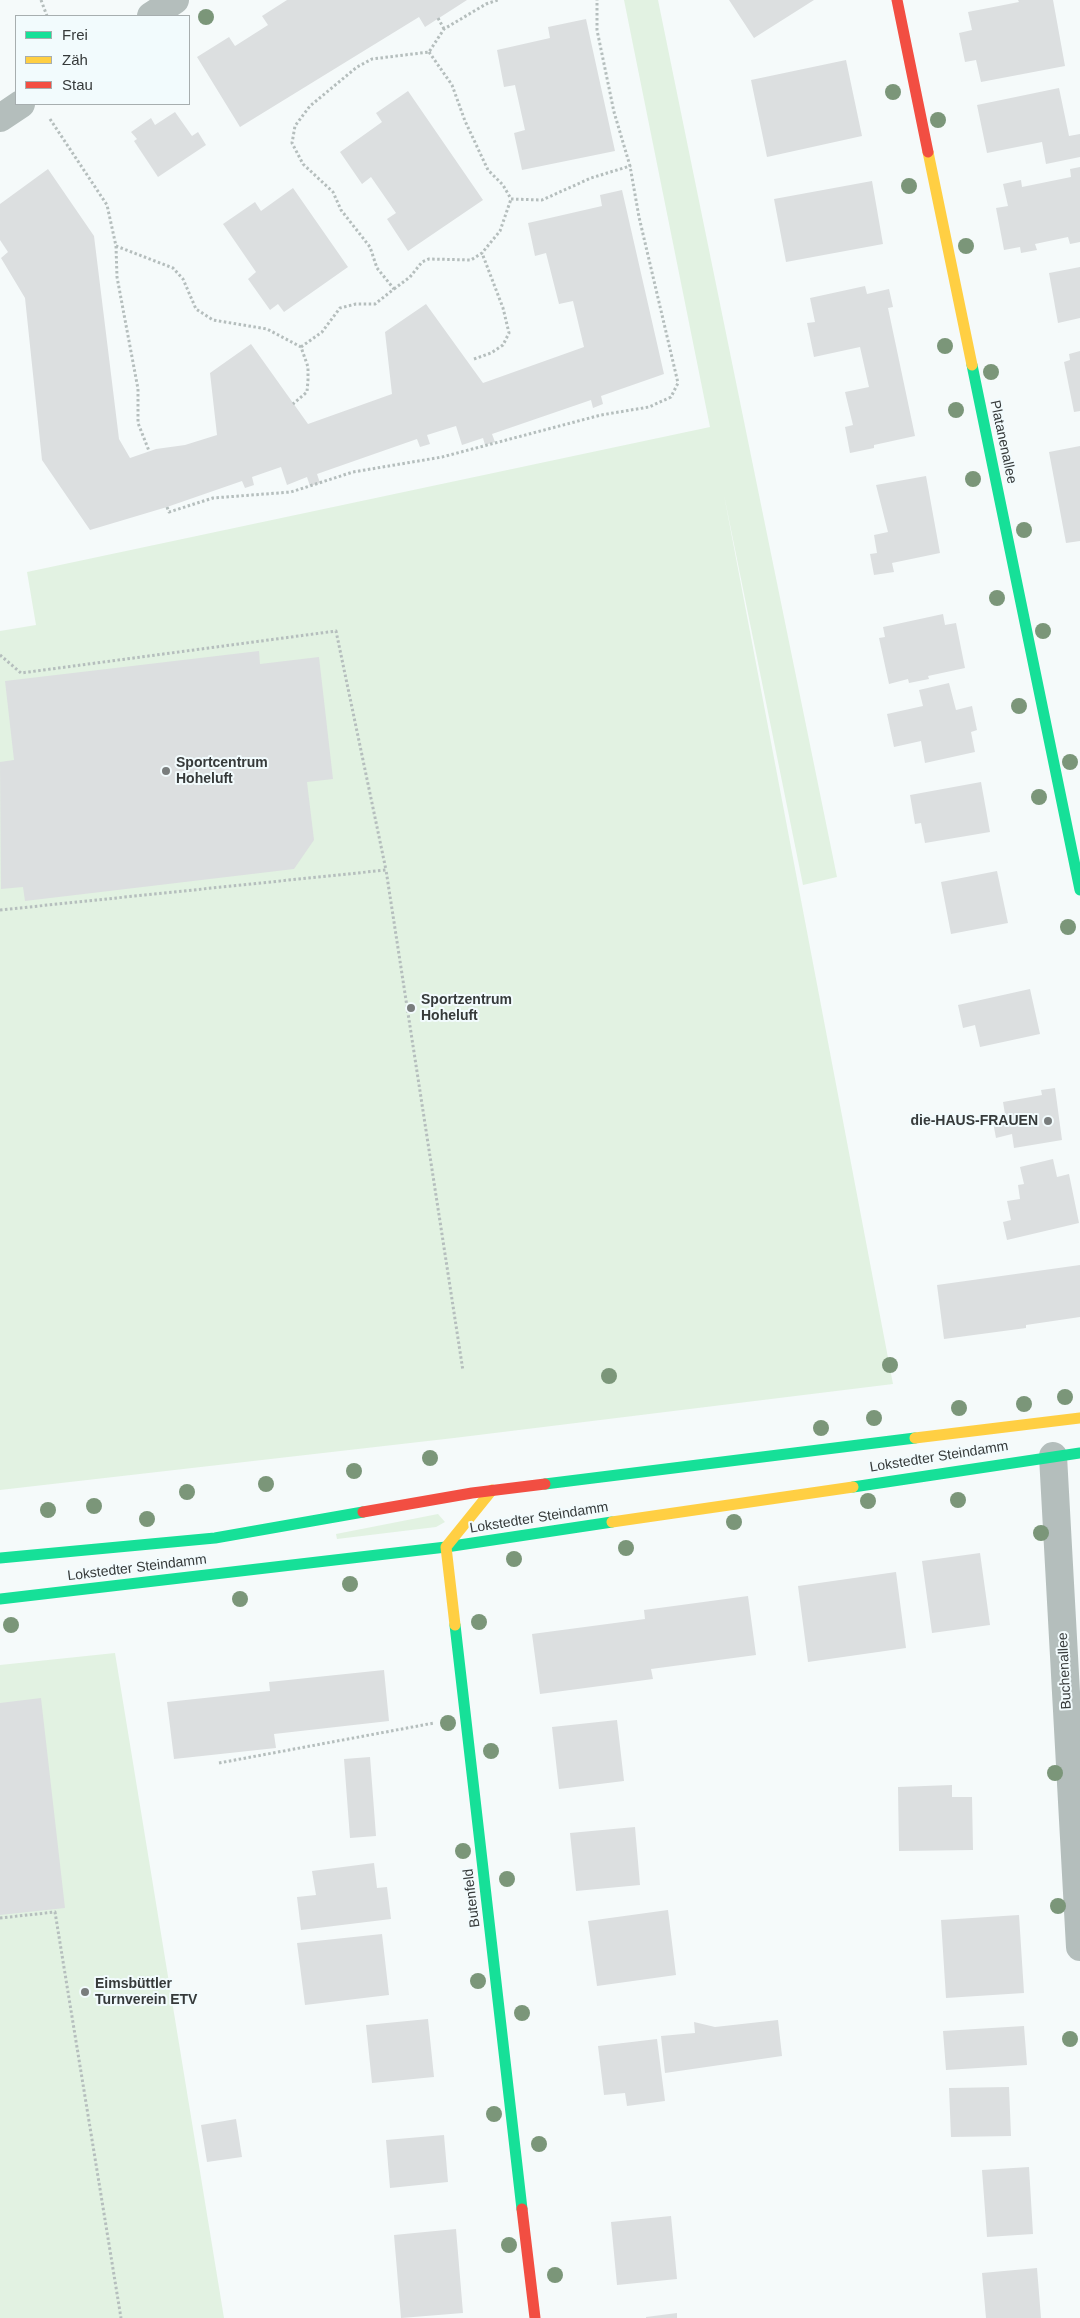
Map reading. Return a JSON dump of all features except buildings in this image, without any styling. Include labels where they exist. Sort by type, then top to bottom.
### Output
[{"type":"main road","name":"Platanenallee","points":[[897,0],[1080,890]]},
{"type":"main road","name":"Lokstedter Steindamm","points":[[0,1558],[215,1538],[492,1490],[1080,1418]]},
{"type":"main road","name":"Lokstedter Steindamm","points":[[0,1600],[446,1547],[1080,1453]]},
{"type":"main road","points":[[446,1547],[492,1490]]},
{"type":"main road","name":"Butenfeld","points":[[446,1547],[535,2318]]},
{"type":"street","points":[[152,15],[175,0]]},
{"type":"street","points":[[0,118],[20,105]]},
{"type":"street","name":"Buchenallee","points":[[1053,1456],[1080,1947]]},
{"type":"path","points":[[41,0],[48,15]]},
{"type":"path","points":[[394,290],[377,268],[370,247],[341,210],[333,192],[303,164],[292,142],[295,126],[310,106],[357,67],[372,59],[429,52],[444,29],[486,4],[498,0]]},
{"type":"path","points":[[167,506],[169,512],[213,498],[291,492],[353,472],[442,457],[601,415],[649,407],[672,397],[678,383],[639,217],[630,166],[614,112],[598,30],[597,0]]},
{"type":"path","points":[[438,18],[444,29]]},
{"type":"path","points":[[301,347],[322,332],[340,308],[356,304],[375,304],[410,277],[422,262],[429,259],[470,260],[482,253],[500,231],[511,199],[503,185],[488,170],[465,121],[452,85],[429,52]]},
{"type":"path","points":[[50,120],[107,205],[116,246],[117,277],[138,389],[138,423],[149,451]]},
{"type":"path","points":[[511,199],[542,200],[590,178],[630,166]]},
{"type":"path","points":[[116,246],[173,268],[183,279],[196,308],[213,320],[267,329],[301,347],[308,367],[307,392],[293,404]]},
{"type":"path","points":[[474,359],[491,353],[503,344],[509,333],[503,308],[482,253]]},
{"type":"path","points":[[0,655],[21,673],[336,631],[386,870],[463,1371]]},
{"type":"path","points":[[0,910],[386,870]]},
{"type":"path","points":[[219,1763],[467,1718]]},
{"type":"path","points":[[0,1918],[55,1912],[121,2318]]},
{"type":"green space","name":"Sportzentrum Hoheluft","points":[[624,0],[658,0],[837,877],[803,885],[724,495],[893,1384],[454,1438],[0,1490],[0,631],[36,625],[27,572],[710,427]]},
{"type":"green space","points":[[438,1514],[445,1522],[436,1527],[337,1539],[336,1534]]},
{"type":"green space","name":"Eimsbüttler Turnverein ETV","points":[[115,1653],[224,2318],[0,2318],[0,1665]]},
{"type":"traffic: fast","points":[[972,365],[1080,890]]},
{"type":"traffic: fast","points":[[545,1484],[915,1438]]},
{"type":"traffic: fast","points":[[853,1487],[1080,1453]]},
{"type":"traffic: fast","points":[[0,1558],[215,1538],[363,1512]]},
{"type":"traffic: fast","points":[[0,1599],[446,1547],[612,1522]]},
{"type":"traffic: fast","points":[[455,1625],[522,2209]]},
{"type":"traffic: slow","points":[[928,152],[972,365]]},
{"type":"traffic: slow","points":[[915,1438],[1080,1418]]},
{"type":"traffic: slow","points":[[612,1522],[853,1487]]},
{"type":"traffic: slow","points":[[455,1625],[446,1547],[492,1490]]},
{"type":"traffic: jam","points":[[897,0],[928,152]]},
{"type":"traffic: jam","points":[[363,1512],[472,1493],[545,1484]]},
{"type":"traffic: jam","points":[[522,2209],[535,2318]]},
{"type":"place","name":"Sportcentrum Hoheluft","points":[[166,771]]},
{"type":"place","name":"Sportzentrum Hoheluft","points":[[411,1008]]},
{"type":"place","name":"die-HAUS-FRAUEN","points":[[1048,1121]]},
{"type":"place","name":"Eimsbüttler Turnverein ETV","points":[[85,1992]]}]
